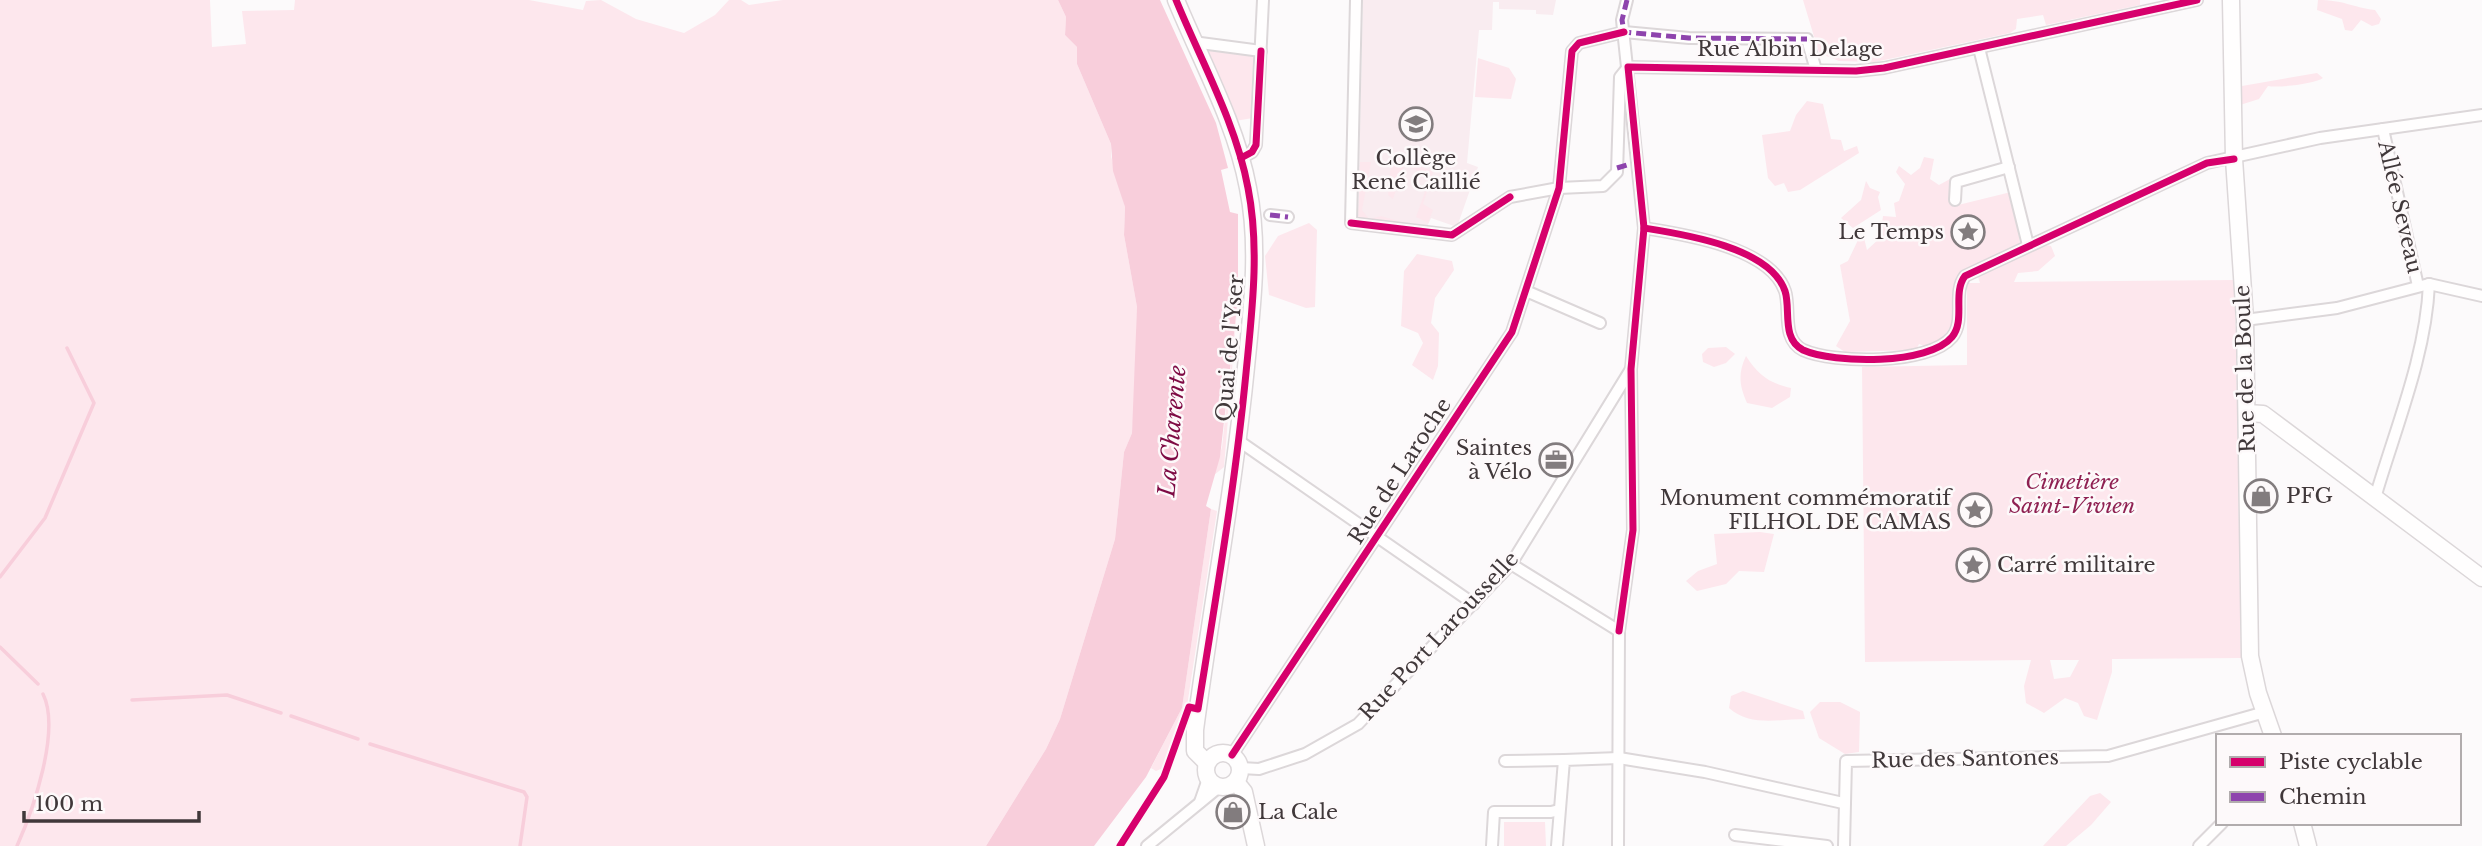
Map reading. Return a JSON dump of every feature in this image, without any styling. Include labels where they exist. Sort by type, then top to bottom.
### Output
[{"type":"street","name":"Quai de l'Yser","points":[[1176,0],[1262,214],[1239,441],[1195,730],[1195,751],[1211,776]]},
{"type":"street","points":[[1241,158],[1252,152],[1256,145],[1263,0]]},
{"type":"street","points":[[1356,0],[1351,223],[1452,236],[1510,197],[1559,188],[1603,186],[1612,180],[1617,168],[1620,78],[1628,66]]},
{"type":"street","points":[[1618,846],[1619,631],[1633,530],[1631,369],[1644,228],[1622,20],[1627,0]]},
{"type":"street","name":"Rue Albin Delage","points":[[1628,66],[1816,70],[1884,68],[2197,0]]},
{"type":"street","name":"Rue de la Boule","points":[[2231,0],[2234,159],[2245,320],[2250,656],[2272,734]]},
{"type":"street","points":[[1624,32],[1689,37],[1807,39],[1816,70]]},
{"type":"street","name":"Rue de Laroche","points":[[1236,769],[1377,537],[1512,332],[1559,188],[1572,51],[1579,43],[1624,32]]},
{"type":"street","points":[[1193,42],[1261,51]]},
{"type":"street","points":[[1979,47],[2028,245]]},
{"type":"street","points":[[1644,228],[1725,244],[1769,270],[1785,290],[1790,335],[1802,349],[1861,360],[1921,355],[1944,345],[1953,336],[1958,324],[1964,278],[2028,245],[2207,163],[2320,138],[2482,116]]},
{"type":"street","name":"Allée Seveau","points":[[2375,498],[2417,355],[2428,305],[2383,129]]},
{"type":"street","points":[[1617,168],[1630,164]]},
{"type":"street","points":[[1955,200],[1956,182],[2009,167]]},
{"type":"street","points":[[1262,214],[1288,217]]},
{"type":"street","points":[[2245,320],[2337,307],[2423,285],[2482,296]]},
{"type":"street","points":[[1526,291],[1600,323]]},
{"type":"street","name":"Rue Port Larousselle","points":[[1236,769],[1259,769],[1305,754],[1358,724],[1511,564],[1631,369]]},
{"type":"street","points":[[2247,413],[2263,414],[2482,578]]},
{"type":"street","points":[[1239,441],[1474,604]]},
{"type":"street","points":[[1511,564],[1619,631]]},
{"type":"street","name":"Rue des Santones","points":[[1843,803],[1846,761],[2108,756],[2264,712]]},
{"type":"street","points":[[1147,846],[1200,802],[1221,753],[1236,769],[1244,792],[1255,846]]},
{"type":"street","points":[[1505,761],[1619,758],[1705,772],[1843,803],[1844,846]]},
{"type":"street","points":[[1557,846],[1559,810],[1563,802],[1564,760]]},
{"type":"street","points":[[1211,776],[1236,769]]},
{"type":"street","points":[[1492,846],[1494,812],[1551,813],[1559,810]]},
{"type":"street","points":[[2199,846],[2220,825]]},
{"type":"street","points":[[2303,825],[2308,846]]},
{"type":"street","points":[[1735,835],[1827,846]]},
{"type":"shaded area","name":"Collège René Caillié","points":[[1363,0],[1556,0],[1553,15],[1536,14],[1536,10],[1499,9],[1499,2],[1493,2],[1492,30],[1479,30],[1467,163],[1478,167],[1457,227],[1431,218],[1426,229],[1358,220]]},
{"type":"green space","points":[[0,0],[210,0],[212,47],[246,44],[242,11],[294,10],[295,0],[529,0],[583,10],[586,1],[601,0],[636,19],[684,33],[715,15],[729,0],[741,0],[749,5],[783,0],[1058,0],[1066,17],[1065,35],[1077,47],[1077,64],[1111,144],[1111,156],[1125,207],[1124,235],[1137,307],[1136,388],[1132,433],[1124,452],[1115,539],[1060,719],[1046,749],[986,846],[0,846]]},
{"type":"green space","points":[[1803,0],[2140,0],[2140,5],[2046,25],[2043,15],[2017,19],[2016,29],[2010,33],[1875,62],[1839,61],[1819,53]]},
{"type":"green space","points":[[2318,0],[2375,10],[2381,19],[2379,24],[2372,26],[2361,20],[2352,31],[2345,30],[2342,19],[2317,10]]},
{"type":"green space","points":[[1205,44],[1261,51],[1253,118],[1235,121]]},
{"type":"green space","points":[[1478,58],[1509,68],[1516,79],[1511,99],[1475,97]]},
{"type":"green space","points":[[2317,73],[2323,78],[2296,85],[2268,86],[2259,99],[2240,105],[2242,86]]},
{"type":"green space","points":[[1807,101],[1823,104],[1831,139],[1841,140],[1844,151],[1857,146],[1859,153],[1800,190],[1788,192],[1784,183],[1775,186],[1768,178],[1762,135],[1790,131],[1796,115]]},
{"type":"green space","points":[[1924,157],[1934,159],[1930,179],[1939,185],[1950,179],[1950,192],[1959,190],[1958,205],[2011,192],[2020,243],[1964,274],[1955,317],[1945,334],[1937,341],[1927,347],[1919,344],[1916,350],[1845,352],[1836,346],[1850,321],[1840,265],[1848,261],[1858,240],[1864,238],[1867,250],[1880,238],[1883,216],[1896,217],[1894,203],[1899,201],[1905,184],[1896,172],[1899,166],[1911,175],[1920,168]]},
{"type":"green space","points":[[1360,162],[1371,162],[1362,210],[1369,219],[1381,216],[1426,229],[1358,220]]},
{"type":"green space","points":[[1391,163],[1413,163],[1433,172],[1423,204],[1433,210],[1428,223],[1416,217],[1431,175],[1404,166],[1393,199],[1388,195]]},
{"type":"green space","points":[[1866,181],[1870,188],[1880,192],[1878,197],[1881,210],[1853,228],[1841,218],[1861,200]]},
{"type":"green space","points":[[1309,223],[1317,230],[1315,307],[1306,308],[1269,295],[1265,256],[1278,236]]},
{"type":"green space","name":"Cimetière Saint-Vivien","points":[[2039,244],[2051,246],[2055,256],[2038,271],[2018,273],[2014,282],[2235,280],[2241,658],[2112,659],[2112,672],[2097,720],[2084,716],[2078,703],[2065,698],[2044,713],[2026,703],[2024,686],[2031,660],[1865,662],[1862,367],[1967,365],[1967,283],[1980,283],[1978,277],[1987,269],[2019,257]],"holes":[[[2050,660],[2079,660],[2070,677],[2054,679]]]},
{"type":"green space","points":[[1417,254],[1452,261],[1454,270],[1435,298],[1431,323],[1439,333],[1438,366],[1433,380],[1412,365],[1423,343],[1418,333],[1401,326],[1404,271]]},
{"type":"green space","points":[[1238,298],[1224,467],[1214,475],[1222,447]]},
{"type":"green space","points":[[1726,347],[1735,354],[1726,363],[1714,367],[1703,362],[1702,354],[1708,348]]},
{"type":"green space","points":[[1746,356],[1765,377],[1776,384],[1791,388],[1790,397],[1772,408],[1747,403],[1740,379]]},
{"type":"green space","points":[[1211,509],[1217,511],[1187,706],[1168,766],[1156,771],[1151,768],[1182,708]]},
{"type":"green space","points":[[1714,534],[1774,534],[1764,572],[1739,571],[1726,584],[1697,591],[1686,581],[1698,571],[1717,564]]},
{"type":"green space","points":[[1743,691],[1803,711],[1805,719],[1765,721],[1737,714],[1729,708],[1731,696]]},
{"type":"green space","points":[[1820,702],[1840,702],[1860,712],[1859,752],[1845,754],[1819,738],[1810,712]]},
{"type":"green space","points":[[2100,793],[2111,802],[2091,825],[2066,846],[2043,846],[2090,796]]},
{"type":"green space","points":[[1504,822],[1545,822],[1546,846],[1504,846]]},
{"type":"water","name":"La Charente","points":[[1058,0],[1160,0],[1216,123],[1228,168],[1221,170],[1230,212],[1238,214],[1238,298],[1220,457],[1206,506],[1211,509],[1182,708],[1146,777],[1094,846],[986,846],[1046,749],[1060,719],[1115,539],[1124,452],[1132,433],[1137,307],[1124,235],[1125,207],[1113,171],[1111,144],[1077,64],[1077,47],[1065,35],[1066,17]]},
{"type":"waterway","points":[[0,577],[45,518],[94,403],[67,348]]},
{"type":"waterway","points":[[0,647],[38,684]]},
{"type":"waterway","points":[[17,846],[37,792],[47,748],[48,709],[43,694]]},
{"type":"waterway","points":[[132,700],[227,695],[281,713]]},
{"type":"waterway","points":[[291,716],[358,739]]},
{"type":"waterway","points":[[370,744],[524,792],[527,797],[520,846]]},
{"type":"marked path","points":[[1627,0],[1622,20],[1624,32],[1689,38],[1807,39]]},
{"type":"marked path","points":[[1617,168],[1630,164]]},
{"type":"marked path","points":[[1270,215],[1288,217]]},
{"type":"cycle path","points":[[1120,846],[1164,777],[1189,707],[1198,709],[1225,541],[1252,303],[1254,234],[1242,164],[1227,116],[1176,0]]},
{"type":"cycle path","points":[[1619,631],[1633,530],[1631,369],[1644,228],[1628,67],[1856,71],[1884,68],[2197,0]]},
{"type":"cycle path","points":[[1232,755],[1512,332],[1559,188],[1572,51],[1579,43],[1624,32]]},
{"type":"cycle path","points":[[1241,158],[1252,152],[1256,145],[1261,51]]},
{"type":"cycle path","points":[[1644,228],[1723,245],[1762,263],[1776,276],[1785,291],[1789,331],[1796,345],[1803,350],[1836,358],[1903,357],[1923,353],[1952,337],[1958,323],[1959,290],[1965,276],[2207,163],[2234,159]]},
{"type":"cycle path","points":[[1351,223],[1452,235],[1510,197]]},
{"type":"place","name":"Collège René Caillié","points":[[1416,124]]},
{"type":"place","name":"Le Temps","points":[[1968,232]]},
{"type":"place","name":"Saintes à Vélo","points":[[1556,460]]},
{"type":"place","name":"PFG","points":[[2261,496]]},
{"type":"place","name":"Monument commémoratif FILHOL DE CAMAS","points":[[1975,510]]},
{"type":"place","name":"Carré militaire","points":[[1973,565]]},
{"type":"place","name":"La Cale","points":[[1233,812]]}]
